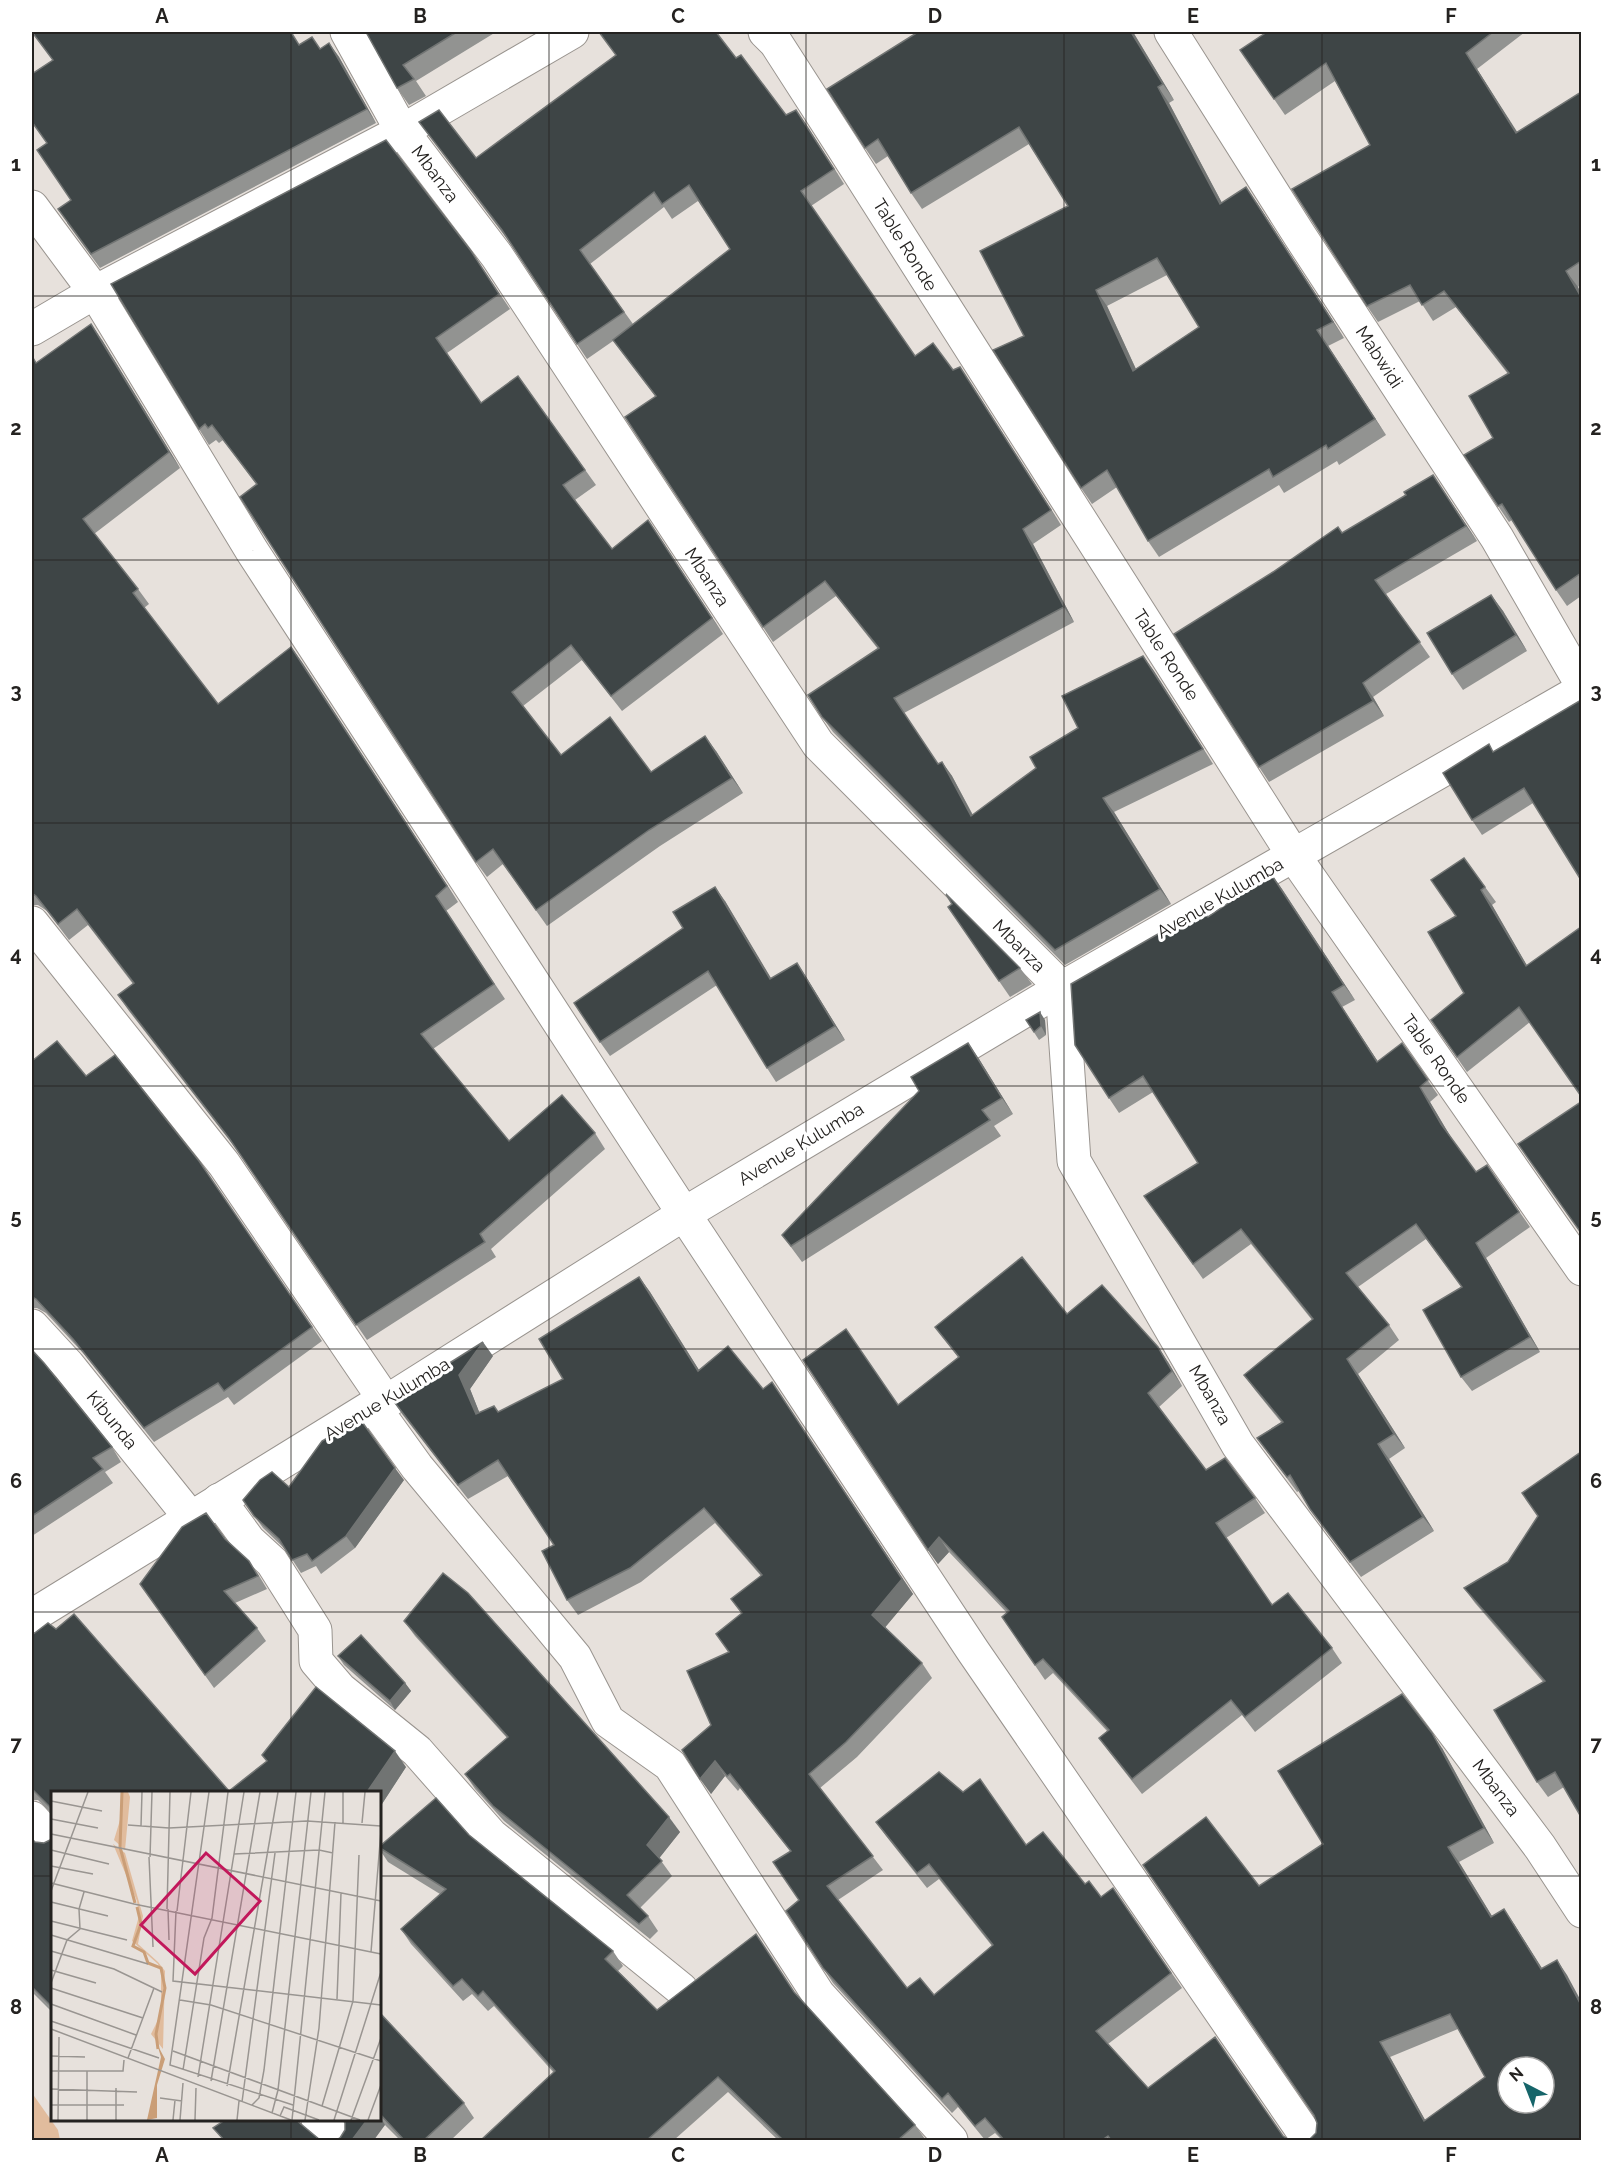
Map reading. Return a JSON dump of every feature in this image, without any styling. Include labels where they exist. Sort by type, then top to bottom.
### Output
[{"type":"street","name":"Mbanza","points":[[347,32],[402,131],[497,256],[818,744],[1062,988],[1074,1161],[1238,1444],[1540,1847],[1581,1911]]},
{"type":"street","points":[[32,329],[95,292],[402,131],[572,32]]},
{"type":"street","name":"Table Ronde","points":[[765,32],[776,43],[830,126],[1294,856],[1581,1269]]},
{"type":"street","name":"Mabwidi","points":[[1171,32],[1300,236],[1497,538],[1581,685]]},
{"type":"street","points":[[32,207],[95,292],[265,571],[684,1214],[973,1651],[1309,2140]]},
{"type":"street","name":"Avenue Kulumba","points":[[32,1616],[684,1214],[1062,988],[1581,690]]},
{"type":"street","points":[[32,923],[224,1164],[417,1467],[575,1657],[608,1721],[670,1765],[818,1994],[951,2140]]},
{"type":"street","name":"Kibunda","points":[[32,1326],[68,1365],[190,1517]]},
{"type":"street","points":[[219,1500],[249,1540],[272,1562],[315,1630],[316,1661],[340,1689],[417,1751],[491,1835],[681,1989]]},
{"type":"street","points":[[32,1818],[51,1839]]},
{"type":"street","points":[[319,2121],[339,2140]]},
{"type":"shaded area","points":[[32,2093],[58,2130],[60,2140],[32,2140]]},
{"type":"building","points":[[32,32],[291,32],[299,45],[312,37],[320,49],[329,43],[367,109],[91,254],[58,209],[71,200],[37,150],[47,143],[32,122],[32,74],[53,60]]},
{"type":"building","points":[[366,32],[457,32],[403,65],[414,79],[397,88]]},
{"type":"building","points":[[599,32],[716,32],[736,58],[741,55],[786,115],[796,110],[834,169],[801,191],[915,356],[933,343],[953,370],[960,367],[1051,510],[1023,529],[1064,607],[894,698],[938,764],[942,762],[971,816],[1036,768],[1030,757],[1078,728],[1062,696],[1143,656],[1203,749],[1103,798],[1160,889],[1055,950],[822,717],[808,695],[879,648],[825,581],[763,627],[625,417],[656,396],[613,340],[730,249],[689,185],[662,204],[654,192],[580,250],[624,312],[577,344],[502,230],[419,122],[439,110],[476,158],[616,55]]},
{"type":"building","points":[[918,32],[1131,32],[1163,84],[1158,87],[1220,204],[1246,187],[1333,322],[1317,330],[1375,419],[1328,449],[1326,445],[1273,477],[1269,469],[1148,541],[1107,470],[1081,488],[993,350],[1024,336],[980,251],[1068,206],[1019,127],[911,193],[878,139],[865,148],[827,89]],"holes":[[[1157,258],[1199,327],[1133,371],[1096,290]]]},
{"type":"building","points":[[1267,32],[1493,32],[1466,53],[1516,133],[1581,92],[1581,261],[1566,271],[1581,297],[1581,573],[1556,590],[1502,504],[1498,506],[1464,455],[1493,438],[1469,396],[1509,373],[1444,291],[1422,305],[1410,285],[1367,306],[1292,189],[1370,145],[1326,63],[1274,99],[1240,50]]},
{"type":"building","points":[[386,140],[471,251],[499,294],[436,338],[481,403],[518,376],[585,470],[563,485],[612,549],[648,520],[712,618],[611,696],[571,645],[512,692],[561,755],[610,717],[651,772],[705,736],[732,778],[649,830],[536,910],[493,849],[476,862],[240,497],[257,484],[212,425],[208,428],[205,424],[199,429],[111,284]]},
{"type":"building","points":[[91,324],[169,452],[83,519],[138,589],[133,593],[218,704],[291,647],[447,886],[436,896],[494,984],[421,1034],[509,1141],[562,1095],[595,1133],[480,1234],[485,1242],[356,1325],[229,1138],[118,995],[134,983],[77,909],[58,924],[32,893],[32,356],[36,363]]},
{"type":"building","points":[[1433,475],[1466,526],[1375,580],[1420,642],[1363,683],[1373,701],[1259,767],[1174,634],[1273,572],[1338,527],[1342,533],[1406,495],[1404,492]]},
{"type":"building","points":[[1491,595],[1516,635],[1452,674],[1427,633]]},
{"type":"building","points":[[1581,700],[1581,880],[1524,788],[1472,820],[1443,773],[1489,744],[1493,752]]},
{"type":"building","points":[[1464,858],[1485,887],[1481,890],[1526,966],[1581,927],[1581,1096],[1519,1007],[1457,1057],[1431,1020],[1464,993],[1428,932],[1456,916],[1431,880]]},
{"type":"building","points":[[1271,874],[1344,985],[1332,992],[1377,1062],[1402,1043],[1428,1080],[1420,1087],[1441,1124],[1476,1172],[1487,1165],[1519,1212],[1476,1243],[1530,1337],[1461,1377],[1423,1310],[1462,1287],[1416,1224],[1346,1273],[1389,1325],[1347,1359],[1394,1434],[1378,1444],[1423,1517],[1350,1562],[1310,1509],[1290,1475],[1287,1477],[1257,1438],[1283,1422],[1244,1375],[1313,1319],[1241,1229],[1193,1264],[1144,1196],[1198,1163],[1143,1076],[1109,1098],[1075,1045],[1071,984],[1203,908],[1208,917]]},
{"type":"building","points":[[715,887],[770,979],[797,963],[835,1026],[767,1068],[708,971],[600,1042],[574,1003],[683,928],[673,912]]},
{"type":"building","points":[[946,894],[1020,968],[999,981],[948,907],[952,904]]},
{"type":"building","points":[[1040,1012],[1041,1026],[1034,1032],[1026,1020]]},
{"type":"building","points":[[57,1041],[86,1076],[115,1055],[199,1161],[312,1327],[224,1391],[218,1383],[144,1428],[73,1339],[32,1297],[32,1061]]},
{"type":"building","points":[[968,1043],[1002,1098],[982,1110],[990,1120],[791,1246],[782,1235],[919,1091],[911,1077]]},
{"type":"building","points":[[1581,1102],[1581,1233],[1518,1144]]},
{"type":"building","points":[[1022,1257],[1067,1314],[1102,1285],[1158,1347],[1172,1371],[1148,1393],[1206,1470],[1225,1458],[1255,1498],[1216,1523],[1272,1605],[1288,1593],[1332,1648],[1245,1717],[1231,1700],[1132,1779],[1099,1738],[1109,1730],[1043,1659],[1035,1665],[1002,1617],[1009,1611],[939,1537],[928,1550],[803,1360],[846,1329],[898,1405],[959,1357],[935,1327]]},
{"type":"building","points":[[639,1277],[698,1371],[728,1346],[763,1389],[772,1382],[902,1579],[872,1615],[922,1663],[846,1742],[809,1774],[873,1856],[827,1886],[907,1988],[920,1978],[934,1995],[993,1945],[929,1864],[917,1873],[876,1822],[939,1772],[963,1792],[980,1779],[1026,1845],[1043,1832],[1085,1884],[1089,1881],[1101,1897],[1113,1888],[1171,1973],[1096,2031],[1148,2088],[1215,2037],[1283,2136],[1289,2140],[1111,2140],[1108,2136],[1102,2140],[1004,2140],[985,2118],[975,2126],[948,2093],[942,2099],[823,1968],[786,1911],[799,1900],[773,1862],[791,1851],[730,1774],[727,1776],[715,1761],[700,1779],[682,1750],[711,1725],[687,1671],[729,1652],[716,1634],[742,1613],[731,1599],[762,1575],[704,1508],[630,1568],[567,1600],[542,1551],[554,1545],[498,1460],[458,1485],[392,1399],[483,1342],[459,1375],[476,1414],[494,1406],[498,1412],[563,1379],[539,1339]]},
{"type":"building","points":[[32,1350],[112,1447],[93,1458],[103,1469],[32,1516]]},
{"type":"building","points":[[360,1419],[395,1468],[346,1536],[312,1561],[307,1554],[292,1560],[279,1539],[254,1516],[243,1500],[260,1480],[272,1472],[289,1487],[322,1441]]},
{"type":"building","points":[[1581,1452],[1581,1817],[1555,1772],[1537,1782],[1494,1710],[1545,1681],[1464,1588],[1508,1562],[1538,1516],[1522,1493]]},
{"type":"building","points":[[206,1513],[225,1539],[249,1561],[258,1576],[224,1591],[257,1628],[205,1675],[140,1584],[182,1527]]},
{"type":"building","points":[[443,1573],[468,1593],[669,1817],[647,1845],[662,1861],[627,1895],[648,1916],[639,1924],[493,1806],[465,1774],[508,1737],[404,1621]]},
{"type":"building","points":[[74,1614],[229,1791],[51,1791],[51,1808],[32,1789],[32,1635],[48,1623],[56,1629]]},
{"type":"building","points":[[361,1635],[405,1683],[390,1701],[338,1656]]},
{"type":"building","points":[[316,1687],[395,1751],[368,1791],[229,1791],[267,1761],[262,1755]]},
{"type":"building","points":[[1402,1694],[1432,1733],[1484,1828],[1448,1847],[1491,1917],[1504,1909],[1541,1969],[1557,1960],[1581,2005],[1581,2140],[1309,2140],[1316,2133],[1317,2123],[1314,2115],[1143,1865],[1206,1817],[1259,1886],[1323,1844],[1278,1771]],"holes":[[[1450,2014],[1485,2077],[1424,2121],[1380,2042]]]},
{"type":"building","points":[[436,1798],[469,1835],[613,1951],[605,1959],[657,2010],[756,1934],[794,1992],[915,2125],[898,2140],[783,2140],[718,2077],[647,2140],[481,2140],[555,2071],[483,1991],[478,1996],[462,1979],[453,1986],[401,1929],[446,1889],[381,1849],[381,1845]]},
{"type":"building","points":[[32,1839],[35,1842],[44,1843],[51,1840],[51,2006],[32,1987]]},
{"type":"building","points":[[381,2014],[464,2103],[424,2140],[404,2140],[381,2115]]},
{"type":"building","points":[[224,2121],[297,2121],[320,2140],[224,2140],[213,2128]]},
{"type":"building","points":[[345,2121],[366,2121],[352,2140],[336,2140],[345,2130]]}]
